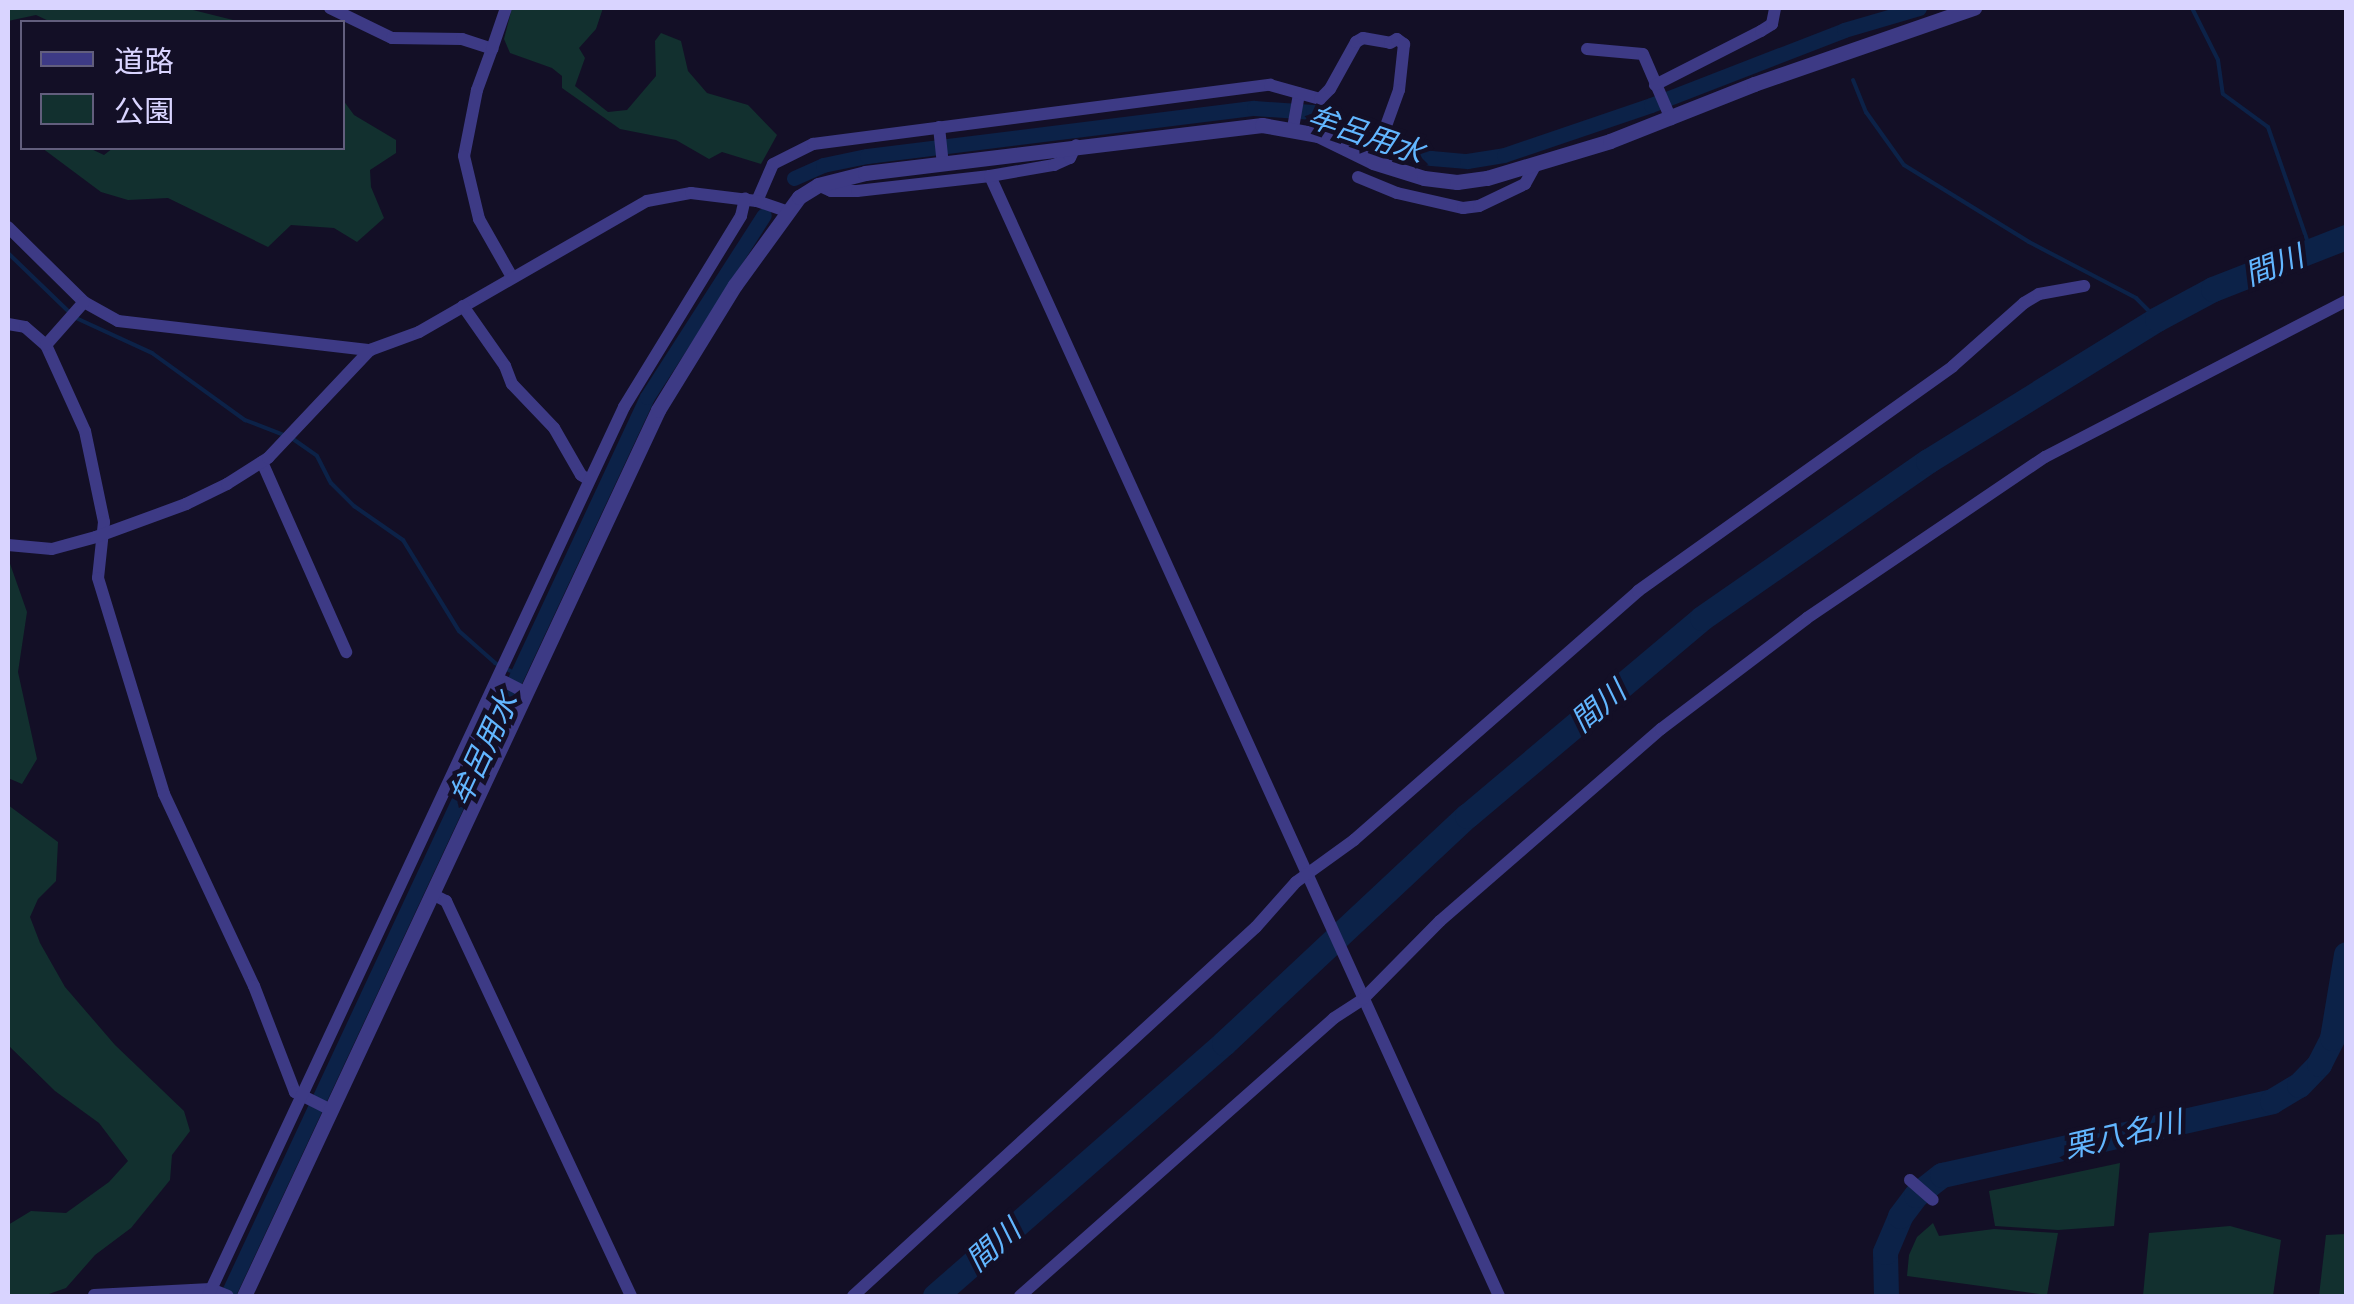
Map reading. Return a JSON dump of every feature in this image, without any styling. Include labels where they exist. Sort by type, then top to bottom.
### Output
[{"type":"street","points":[[330,8],[392,38],[462,39],[492,48]]},
{"type":"street","points":[[506,8],[477,90],[464,156],[479,218],[512,277]]},
{"type":"street","points":[[1656,88],[1772,24],[1775,8]]},
{"type":"street","points":[[244,1296],[328,1109],[658,410],[786,210],[818,185],[842,176],[943,157],[1294,123],[1424,178],[1457,182],[1535,166],[1666,112],[1954,11],[1974,8]]},
{"type":"street","points":[[94,1295],[216,1293],[589,480],[647,364],[774,164],[788,155],[834,140],[939,131],[1270,85],[1298,98],[1325,97],[1349,52],[1363,38],[1378,43],[1397,39],[1404,44],[1400,90],[1375,158]]},
{"type":"street","points":[[1586,50],[1643,54],[1666,112]]},
{"type":"street","points":[[1294,123],[1298,98]]},
{"type":"street","points":[[939,131],[943,157]]},
{"type":"street","points":[[818,185],[831,191],[857,191],[990,176],[1054,165],[1070,158],[1076,145]]},
{"type":"street","points":[[1358,177],[1397,193],[1463,208],[1478,206],[1525,184],[1535,166]]},
{"type":"street","points":[[990,176],[1499,1296]]},
{"type":"street","points":[[8,227],[77,312],[142,326],[370,350],[391,345],[464,306],[647,201],[691,193],[751,199],[786,210]]},
{"type":"street","points":[[853,1296],[1309,876],[1638,591],[1953,366],[2024,303],[2039,294],[2084,286]]},
{"type":"street","points":[[1020,1296],[1661,728],[1807,618],[2045,457],[2346,300]]},
{"type":"street","points":[[464,306],[505,366],[512,384],[554,428],[581,476],[589,480]]},
{"type":"street","points":[[46,345],[77,312]]},
{"type":"street","points":[[8,324],[25,327],[46,345],[85,431],[104,534],[98,578],[164,794],[254,986],[295,1092],[328,1109]]},
{"type":"street","points":[[8,545],[52,549],[186,504],[262,462],[370,350]]},
{"type":"street","points":[[262,462],[346,652]]},
{"type":"street","points":[[502,674],[524,692]]},
{"type":"street","points":[[432,894],[446,901],[631,1296]]},
{"type":"street","points":[[1910,1180],[1931,1198]]},
{"type":"green space","points":[[8,8],[185,8],[233,20],[47,20],[36,15],[8,21]]},
{"type":"green space","points":[[512,8],[603,8],[596,29],[579,48],[585,58],[575,86],[608,112],[627,110],[656,76],[655,41],[661,33],[681,41],[688,71],[707,93],[748,105],[777,135],[761,164],[722,152],[709,159],[676,140],[620,129],[562,88],[562,76],[552,68],[510,53],[504,39]]},
{"type":"green space","points":[[345,103],[354,115],[396,140],[396,153],[370,170],[371,187],[384,218],[357,242],[334,228],[291,225],[268,247],[168,198],[128,200],[101,192],[45,150],[93,150],[104,155],[110,150],[345,150]]},
{"type":"green space","points":[[8,558],[27,612],[18,672],[37,759],[22,784],[8,778]]},
{"type":"green space","points":[[8,805],[58,842],[56,881],[38,899],[30,917],[40,943],[65,987],[115,1045],[184,1111],[190,1131],[172,1155],[170,1180],[131,1228],[95,1255],[66,1288],[43,1296],[8,1296],[8,1225],[31,1211],[66,1213],[109,1182],[128,1161],[99,1123],[55,1091],[8,1045]]},
{"type":"green space","points":[[2120,1163],[2114,1226],[2058,1230],[1995,1226],[1989,1191]]},
{"type":"green space","points":[[1933,1223],[1939,1236],[1994,1229],[2058,1233],[2047,1295],[1907,1276],[1909,1255],[1917,1237]]},
{"type":"green space","points":[[2230,1226],[2281,1240],[2273,1296],[2143,1296],[2149,1233]]},
{"type":"green space","points":[[2346,1234],[2346,1296],[2319,1296],[2326,1235]]},
{"type":"waterway","name":"牟呂用水","points":[[794,178],[823,165],[867,156],[1254,108],[1313,112],[1400,152],[1467,161],[1504,155],[1651,105],[1844,30],[1919,8]]},
{"type":"waterway","points":[[2192,8],[2218,60],[2223,94],[2268,127],[2311,251]]},
{"type":"waterway","points":[[1853,80],[1866,112],[1904,165],[2029,242],[2136,298],[2157,319]]},
{"type":"waterway","name":"牟呂用水","points":[[227,1296],[647,397],[764,215]]},
{"type":"waterway","name":"間川","points":[[935,1296],[1224,1043],[1467,816],[1702,618],[1928,461],[2157,319],[2213,289],[2346,237]]},
{"type":"waterway","points":[[8,253],[69,312]]},
{"type":"waterway","points":[[76,318],[152,353],[245,420],[284,435]]},
{"type":"waterway","points":[[293,439],[317,456],[331,483],[354,506],[403,540],[459,631],[495,663],[519,675]]},
{"type":"waterway","name":"栗八名川","points":[[1886,1296],[1885,1252],[1900,1216],[1916,1195],[1942,1175],[2272,1101],[2299,1085],[2319,1064],[2332,1038],[2346,954]]}]
